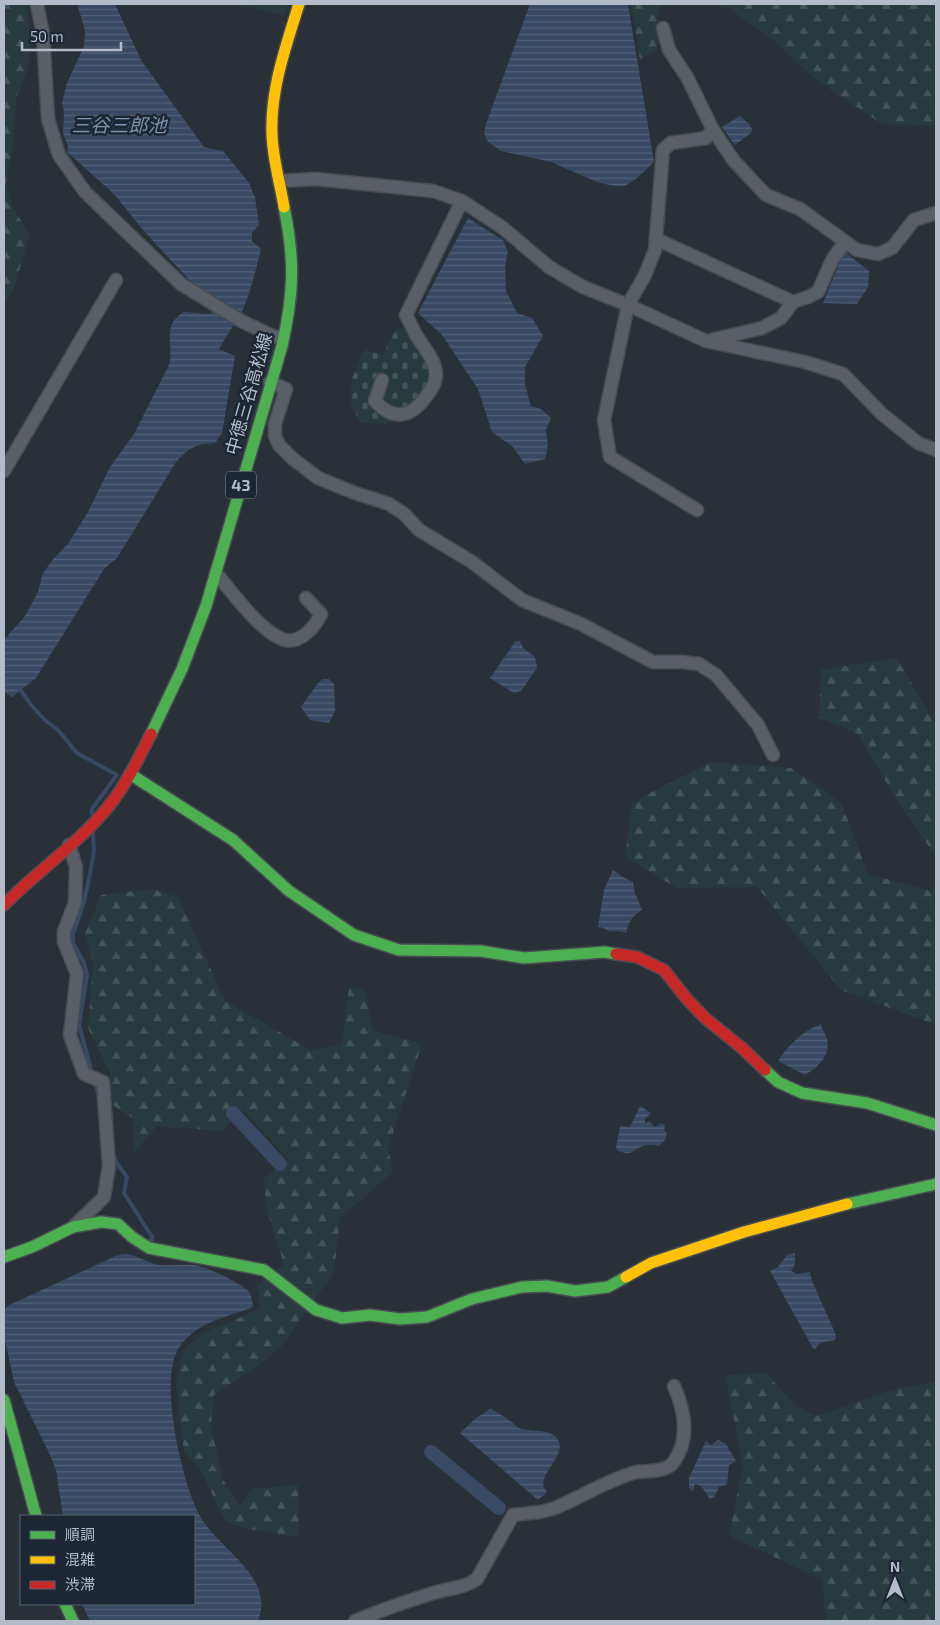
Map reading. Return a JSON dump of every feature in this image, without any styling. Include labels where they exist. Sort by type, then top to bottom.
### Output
[{"type":"street","points":[[37,4],[43,34],[48,119],[59,155],[85,192],[181,284],[243,322],[273,336],[283,338]]},
{"type":"street","name":"中徳三谷高松線","points":[[4,905],[22,885],[69,845],[108,807],[130,774],[185,663],[216,573],[283,338],[292,293],[293,264],[290,234],[274,152],[272,109],[280,65],[299,4]]},
{"type":"street","points":[[663,28],[669,50],[686,77],[713,130],[734,161],[766,196],[800,209],[857,250],[878,254],[892,248],[914,220],[936,213]]},
{"type":"street","points":[[697,510],[610,457],[604,420],[628,305],[645,275],[655,250],[663,150],[670,143],[706,138],[713,130]]},
{"type":"street","points":[[279,181],[316,179],[433,191],[462,200],[503,228],[550,267],[583,287],[628,305],[706,341],[805,362],[843,374],[882,414],[918,443],[936,450]]},
{"type":"street","points":[[382,380],[375,401],[380,407],[399,415],[410,413],[418,408],[434,385],[436,373],[430,355],[415,333],[406,315],[462,200]]},
{"type":"street","points":[[656,239],[793,302]]},
{"type":"street","points":[[706,341],[762,328],[781,318],[793,302],[818,292],[832,260],[844,242]]},
{"type":"street","points":[[4,471],[116,280]]},
{"type":"street","points":[[270,382],[286,389],[275,424],[275,436],[279,445],[292,458],[318,478],[389,504],[404,514],[419,530],[472,562],[522,600],[581,624],[653,662],[699,664],[716,675],[758,725],[773,755]]},
{"type":"street","points":[[216,573],[251,614],[270,632],[284,640],[299,639],[316,624],[321,614],[306,598]]},
{"type":"street","points":[[130,774],[232,840],[289,891],[354,935],[399,950],[481,951],[524,958],[605,952],[637,957],[664,970],[705,1018],[742,1048],[778,1082],[802,1093],[867,1103],[936,1125]]},
{"type":"street","points":[[69,845],[76,866],[75,902],[64,931],[64,942],[77,974],[70,1035],[84,1074],[103,1082],[109,1166],[104,1197],[73,1227]]},
{"type":"street","points":[[4,1257],[32,1247],[73,1227],[101,1222],[118,1224],[132,1237],[149,1248],[264,1270],[316,1310],[342,1318],[370,1315],[400,1319],[427,1317],[472,1299],[522,1288],[548,1286],[575,1291],[608,1288],[651,1263],[744,1232],[856,1202],[936,1184]]},
{"type":"street","points":[[355,1621],[421,1597],[470,1584],[477,1579],[513,1516],[553,1509],[626,1475],[672,1465],[680,1450],[685,1431],[682,1403],[674,1386]]},
{"type":"street","points":[[4,1400],[36,1515]]},
{"type":"street","points":[[65,1605],[73,1621]]},
{"type":"green space","points":[[4,4],[27,4],[31,42],[28,69],[16,98],[13,145],[6,183],[12,206],[30,235],[14,288],[4,304]]},
{"type":"green space","points":[[240,4],[288,4],[284,16]]},
{"type":"green space","points":[[631,4],[659,4],[657,51],[640,59]]},
{"type":"green space","points":[[725,4],[936,4],[936,126],[882,124],[819,82],[774,41]]},
{"type":"green space","points":[[397,326],[412,333],[435,376],[413,406],[397,419],[387,423],[375,424],[360,422],[351,404],[351,381],[364,349],[383,355]]},
{"type":"green space","points":[[897,658],[936,726],[936,857],[896,799],[858,734],[819,718],[821,670]]},
{"type":"green space","points":[[711,762],[791,768],[841,802],[868,874],[932,891],[936,876],[936,1025],[841,990],[757,887],[677,888],[625,857],[632,802]]},
{"type":"green space","points":[[152,889],[178,897],[225,1001],[311,1050],[342,1044],[349,986],[365,990],[372,1030],[422,1044],[388,1148],[393,1172],[340,1218],[334,1272],[280,1348],[252,1370],[214,1395],[211,1425],[222,1478],[240,1505],[252,1489],[298,1485],[299,1537],[247,1529],[225,1521],[200,1469],[184,1452],[176,1385],[183,1350],[205,1332],[260,1309],[257,1285],[284,1264],[266,1207],[264,1179],[288,1159],[242,1109],[222,1131],[157,1126],[134,1152],[134,1119],[111,1104],[110,1073],[88,1028],[93,963],[85,934],[101,895]]},
{"type":"green space","points":[[766,1373],[796,1406],[816,1416],[899,1388],[936,1382],[936,1621],[826,1621],[822,1579],[729,1536],[743,1466],[725,1375]]},
{"type":"water","name":"三谷三郎池","points":[[77,4],[115,4],[141,60],[204,147],[223,151],[249,183],[255,197],[259,225],[252,233],[252,241],[261,249],[243,310],[219,349],[235,356],[222,433],[215,443],[202,444],[193,448],[176,462],[117,558],[104,569],[36,678],[12,697],[4,692],[4,640],[25,616],[38,592],[43,573],[68,544],[88,512],[110,467],[134,434],[169,365],[170,334],[173,322],[183,312],[206,314],[218,311],[143,230],[114,194],[67,152],[68,146],[63,133],[64,112],[62,103],[67,83],[84,46],[85,30]]},
{"type":"water","points":[[530,4],[628,4],[654,162],[636,179],[625,186],[614,186],[597,182],[551,162],[501,151],[488,142],[484,133],[486,124]]},
{"type":"water","points":[[740,116],[752,129],[751,133],[735,145],[722,127]]},
{"type":"water","points":[[468,218],[503,240],[508,252],[505,267],[506,291],[517,313],[532,318],[543,336],[525,367],[525,385],[531,406],[541,409],[551,418],[546,430],[548,445],[545,459],[525,464],[512,446],[492,432],[478,389],[442,335],[418,313]]},
{"type":"water","points":[[845,252],[869,271],[868,287],[857,304],[823,303],[842,256]]},
{"type":"water","points":[[520,641],[523,648],[535,657],[537,668],[521,691],[514,693],[490,678],[515,642]]},
{"type":"water","points":[[323,679],[329,679],[334,684],[335,711],[329,723],[310,720],[301,707]]},
{"type":"water","points":[[613,870],[633,882],[642,910],[631,919],[626,933],[598,927],[604,890]]},
{"type":"water","points":[[821,1024],[828,1045],[825,1056],[814,1068],[805,1075],[778,1061],[797,1039],[808,1030]]},
{"type":"water","points":[[640,1106],[651,1113],[645,1119],[645,1123],[650,1122],[655,1127],[661,1123],[665,1125],[664,1131],[667,1133],[665,1140],[659,1146],[645,1145],[629,1153],[617,1150],[620,1126],[630,1127]]},
{"type":"water","points":[[795,1253],[795,1264],[791,1271],[797,1274],[810,1272],[812,1281],[836,1335],[835,1340],[820,1343],[814,1350],[770,1271],[778,1267],[787,1255]]},
{"type":"water","points":[[118,1255],[135,1256],[159,1265],[194,1265],[206,1268],[239,1284],[251,1295],[253,1307],[202,1326],[183,1343],[173,1363],[171,1399],[173,1421],[182,1467],[196,1507],[203,1521],[244,1566],[253,1579],[259,1592],[261,1606],[258,1621],[90,1621],[82,1605],[195,1605],[195,1515],[63,1515],[56,1470],[14,1382],[4,1335],[4,1313],[7,1306]]},
{"type":"water","points":[[490,1409],[518,1427],[552,1434],[559,1442],[558,1455],[544,1480],[547,1492],[538,1500],[460,1433],[475,1419]]},
{"type":"water","points":[[718,1440],[726,1444],[736,1461],[729,1465],[727,1484],[719,1487],[714,1497],[710,1499],[701,1486],[695,1484],[693,1491],[689,1488],[689,1478],[706,1441],[711,1445]]},
{"type":"waterway","points":[[19,688],[32,706],[59,731],[77,753],[117,775],[92,809],[92,814]]},
{"type":"waterway","points":[[92,1073],[79,1025],[87,975],[84,963],[73,943],[73,934],[84,902],[90,874],[94,851],[93,833]]},
{"type":"waterway","points":[[95,1082],[99,1097]]},
{"type":"waterway","points":[[233,1113],[280,1164]]},
{"type":"waterway","points":[[114,1156],[127,1177],[124,1193],[152,1237],[151,1243]]},
{"type":"waterway","points":[[431,1452],[499,1508]]},
{"type":"traffic: fast","points":[[151,734],[182,669],[206,606],[282,346],[289,309],[292,276],[288,226],[284,207]]},
{"type":"traffic: fast","points":[[130,774],[233,840],[289,891],[354,935],[399,950],[481,951],[524,958],[605,952],[616,954]]},
{"type":"traffic: fast","points":[[765,1070],[778,1082],[802,1093],[867,1103],[936,1125]]},
{"type":"traffic: fast","points":[[847,1204],[936,1184]]},
{"type":"traffic: fast","points":[[4,1257],[32,1247],[73,1227],[101,1222],[118,1224],[132,1237],[149,1248],[264,1270],[316,1310],[342,1318],[370,1315],[400,1319],[427,1317],[472,1299],[522,1287],[547,1286],[575,1291],[608,1287],[626,1277]]},
{"type":"traffic: fast","points":[[4,1400],[36,1515]]},
{"type":"traffic: fast","points":[[65,1605],[73,1621]]},
{"type":"traffic: slow","points":[[284,207],[274,153],[272,118],[280,68],[299,4]]},
{"type":"traffic: slow","points":[[626,1277],[651,1263],[744,1232],[847,1204]]},
{"type":"traffic: jam","points":[[4,905],[84,833],[108,807],[126,781],[151,734]]},
{"type":"traffic: jam","points":[[616,954],[637,957],[664,970],[705,1018],[742,1048],[765,1070]]}]
